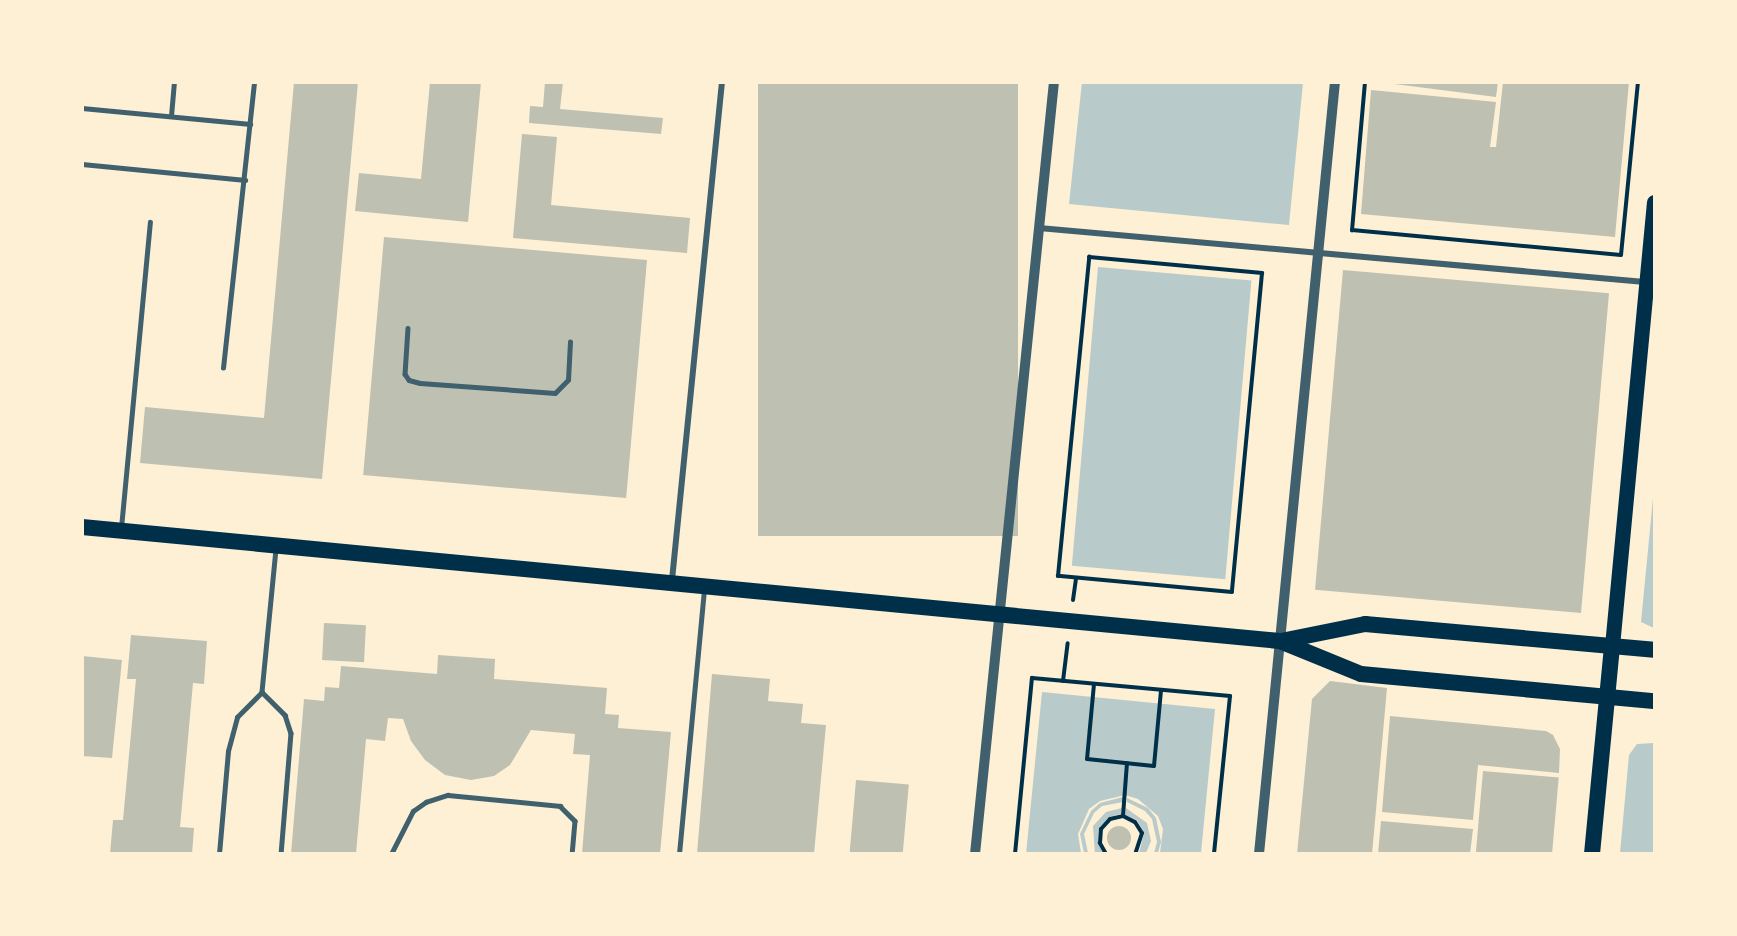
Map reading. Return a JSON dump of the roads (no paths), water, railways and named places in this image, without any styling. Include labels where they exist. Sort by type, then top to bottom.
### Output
[{"type":"highway","points":[[82,527],[1280,641],[1365,624],[1654,650]]},
{"type":"highway","points":[[1280,641],[1361,674],[1654,701]]},
{"type":"highway","points":[[1592,854],[1611,646]]},
{"type":"main road","points":[[1611,646],[1654,202]]},
{"type":"street","points":[[672,583],[722,82]]},
{"type":"street","points":[[975,854],[1054,82]]},
{"type":"street","points":[[1259,854],[1335,82]]},
{"type":"street","points":[[1039,228],[1647,282]]},
{"type":"lane","points":[[171,116],[174,82]]},
{"type":"lane","points":[[223,368],[254,82]]},
{"type":"lane","points":[[82,108],[250,124]]},
{"type":"lane","points":[[82,164],[245,180]]},
{"type":"lane","points":[[120,531],[150,222]]},
{"type":"lane","points":[[408,328],[405,374],[409,380],[420,383],[555,393],[568,380],[570,342]]},
{"type":"lane","points":[[219,854],[228,751],[237,717],[262,692],[277,546]]},
{"type":"lane","points":[[679,854],[705,586]]},
{"type":"lane","points":[[262,692],[285,715],[291,733],[281,854]]},
{"type":"lane","points":[[391,854],[413,812],[426,802],[448,795],[560,806],[575,821],[572,854]]}]
